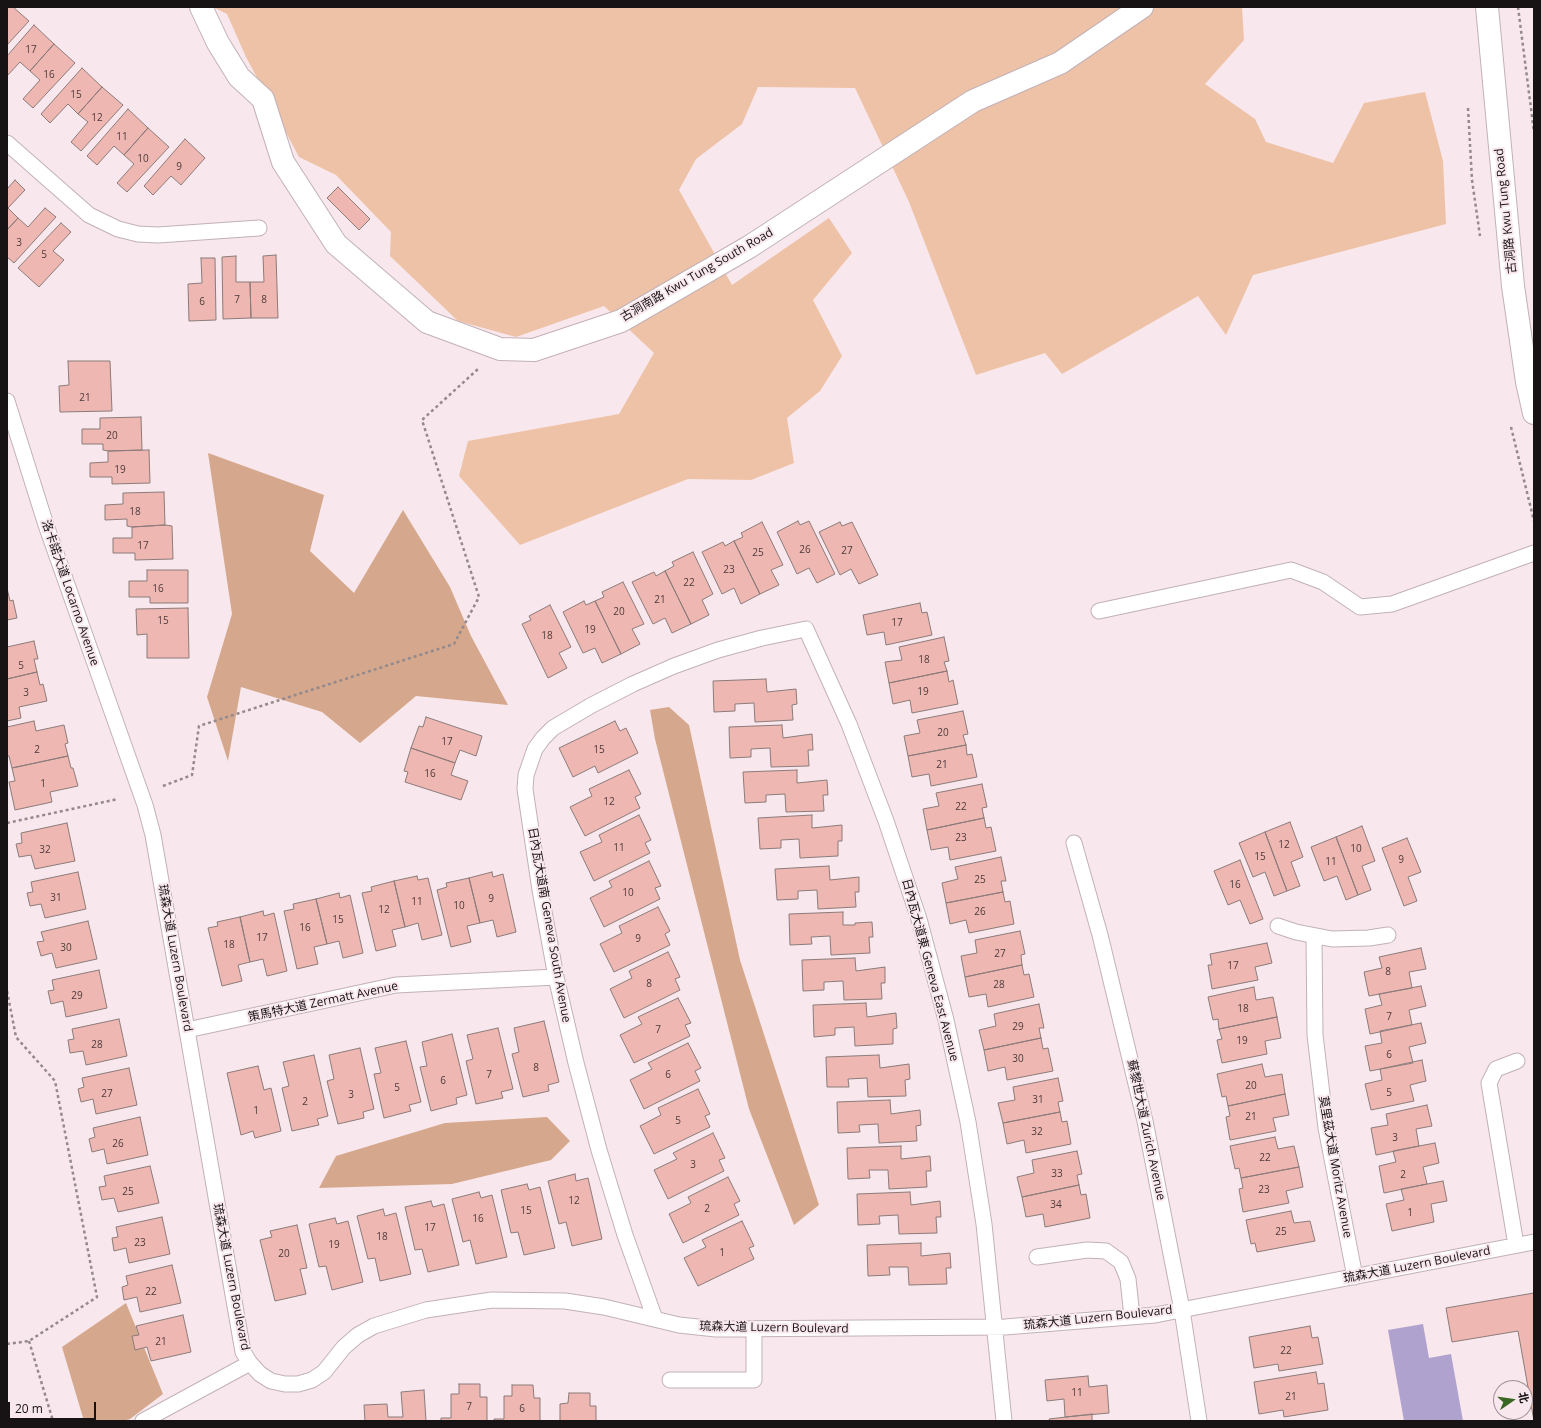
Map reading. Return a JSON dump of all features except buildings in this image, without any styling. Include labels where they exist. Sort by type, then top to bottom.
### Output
[{"type":"street","name":"古洞南路 Kwu Tung South Road","points":[[201,7],[218,43],[239,77],[263,99],[283,162],[336,244],[427,322],[500,350],[534,350],[621,321],[749,247],[973,101],[1060,64],[1142,7]]},
{"type":"street","name":"古洞路 Kwu Tung Road","points":[[1487,7],[1513,286],[1527,382],[1534,413]]},
{"type":"lane","points":[[7,143],[84,212],[102,223],[118,230],[158,236],[259,228]]},
{"type":"lane","name":"洛卡諾大道 Locarno Avenue","points":[[7,402],[49,532],[142,794]]},
{"type":"lane","points":[[1099,611],[1291,570],[1323,582],[1360,607],[1392,604],[1534,553]]},
{"type":"lane","name":"日內瓦大道南 Geneva South Avenue","points":[[655,1319],[625,1235],[599,1150],[576,1063],[556,977],[540,890],[525,789],[529,762],[543,738],[553,728],[592,704],[633,684],[674,666],[718,650],[762,638],[806,629]]},
{"type":"lane","name":"日內瓦大道東 Geneva East Avenue","points":[[806,629],[848,724],[886,821],[919,919],[946,1020],[968,1122],[984,1224],[1004,1421]]},
{"type":"lane","name":"琉森大道 Luzern Boulevard","points":[[142,794],[153,835],[243,1352],[250,1364],[260,1374],[271,1381],[285,1384],[298,1384],[312,1380],[324,1372],[344,1347],[358,1335],[374,1326],[426,1310],[492,1300],[526,1299],[565,1301],[604,1307],[679,1325],[716,1329],[995,1328],[1132,1317],[1182,1310],[1534,1242]]},
{"type":"lane","name":"蘇黎世大道 Zurich Avenue","points":[[1074,843],[1126,1036],[1145,1122],[1182,1310],[1199,1421]]},
{"type":"lane","points":[[1278,926],[1314,937],[1351,940],[1388,935]]},
{"type":"lane","name":"莫里茲大道 Moritz Avenue","points":[[1314,937],[1316,1035],[1326,1128],[1355,1276]]},
{"type":"lane","name":"策馬特大道 Zermatt Avenue","points":[[187,1030],[396,985],[556,977]]},
{"type":"lane","points":[[1516,1246],[1489,1083],[1496,1069],[1517,1061]]},
{"type":"lane","points":[[1037,1257],[1087,1250],[1106,1251],[1121,1262],[1128,1278],[1132,1317]]},
{"type":"lane","points":[[670,1380],[754,1380],[754,1330]]},
{"type":"lane","points":[[143,1421],[250,1364]]},
{"type":"path","points":[[1518,7],[1534,132]]},
{"type":"path","points":[[7,823],[142,794],[192,776],[199,726],[454,644],[479,597],[422,420],[500,350]]},
{"type":"path","points":[[7,991],[16,1037],[55,1081],[97,1297],[29,1341],[7,1344]]},
{"type":"path","points":[[29,1341],[53,1421]]},
{"type":"shaded area","points":[[213,7],[1242,7],[1244,40],[1205,84],[1255,119],[1266,142],[1333,163],[1364,103],[1425,92],[1443,161],[1446,224],[1253,275],[1226,335],[1198,296],[1062,374],[1045,353],[976,375],[909,202],[855,88],[758,87],[742,124],[696,159],[679,190],[732,285],[829,218],[852,253],[813,300],[842,356],[820,391],[787,418],[794,463],[751,480],[688,479],[520,545],[459,476],[468,441],[619,414],[654,353],[604,306],[516,337],[458,321],[390,256],[391,232],[336,175],[299,157],[246,57],[227,14]]},
{"type":"shaded area","points":[[208,453],[324,495],[310,551],[354,593],[403,510],[450,587],[471,636],[508,705],[416,696],[360,743],[322,712],[241,687],[228,761],[207,697],[232,614]]},
{"type":"shaded area","points":[[669,707],[689,725],[740,960],[819,1205],[794,1225],[749,1109],[655,739],[650,710]]},
{"type":"shaded area","points":[[547,1117],[570,1141],[551,1160],[452,1184],[319,1188],[336,1156],[445,1123]]},
{"type":"shaded area","points":[[126,1303],[163,1394],[130,1419],[123,1421],[84,1421],[62,1347]]},
{"type":"shaded area","points":[[1423,1324],[1429,1358],[1451,1354],[1463,1421],[1404,1421],[1388,1330]]}]
